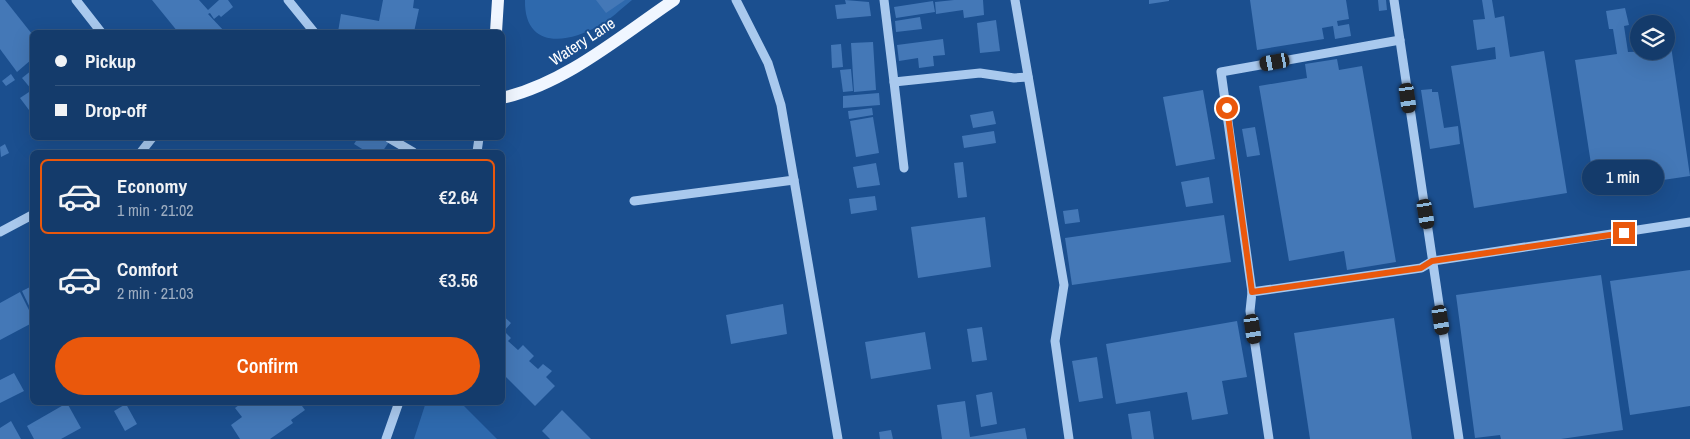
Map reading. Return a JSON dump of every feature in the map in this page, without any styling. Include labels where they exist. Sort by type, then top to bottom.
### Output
[{"type":"main road","points":[[496,30],[498,0]]},
{"type":"main road","name":"Watery Lane","points":[[505,97],[517,95],[562,75],[674,0]]},
{"type":"street","points":[[76,0],[99,30]]},
{"type":"street","points":[[288,0],[312,30]]},
{"type":"street","points":[[736,0],[770,71],[781,105],[838,439]]},
{"type":"street","points":[[884,0],[904,168]]},
{"type":"street","points":[[1015,0],[1064,285],[1055,341],[1069,439]]},
{"type":"street","points":[[1394,0],[1459,439]]},
{"type":"street","points":[[1269,439],[1250,311],[1252,292],[1222,72],[1400,40]]},
{"type":"street","points":[[894,82],[980,73],[1014,78],[1028,77]]},
{"type":"street","points":[[143,150],[150,140]]},
{"type":"street","points":[[392,140],[410,150]]},
{"type":"street","points":[[634,201],[794,180]]},
{"type":"street","points":[[0,232],[30,216]]},
{"type":"street","points":[[1252,292],[1421,268],[1432,261],[1690,222]]},
{"type":"street","points":[[386,439],[398,405]]},
{"type":"shaded area","points":[[525,0],[632,0],[611,18],[598,26],[586,32],[561,39],[539,35],[532,27],[527,16]]},
{"type":"shaded area","points":[[425,405],[463,405],[497,439],[414,439]]},
{"type":"building","points":[[0,0],[5,0],[30,31],[30,61],[17,72],[0,49]]},
{"type":"building","points":[[152,0],[199,0],[208,10],[219,0],[228,0],[233,7],[221,17],[219,15],[214,19],[210,13],[208,14],[223,30],[176,30]]},
{"type":"building","points":[[383,0],[414,0],[413,8],[419,9],[414,30],[338,30],[341,14],[379,21]]},
{"type":"building","points":[[596,0],[625,0],[606,13]]},
{"type":"building","points":[[845,0],[869,2],[871,16],[837,19],[835,5],[846,4]]},
{"type":"building","points":[[983,0],[984,15],[964,18],[963,10],[936,14],[935,2]]},
{"type":"building","points":[[1149,0],[1169,0],[1169,1],[1149,4]]},
{"type":"building","points":[[1250,0],[1346,0],[1349,19],[1337,21],[1338,26],[1349,24],[1351,36],[1335,39],[1333,26],[1322,28],[1324,39],[1257,50]]},
{"type":"building","points":[[1378,0],[1386,0],[1387,10],[1379,11]]},
{"type":"building","points":[[1482,0],[1492,0],[1495,18],[1504,16],[1510,57],[1544,51],[1567,193],[1474,208],[1451,66],[1496,59],[1495,47],[1477,50],[1473,20],[1485,19]]},
{"type":"building","points":[[933,1],[935,12],[896,18],[894,7]]},
{"type":"building","points":[[1625,8],[1629,25],[1624,26],[1630,60],[1673,60],[1690,176],[1595,190],[1575,60],[1617,54],[1613,29],[1609,29],[1606,11]]},
{"type":"building","points":[[920,17],[922,29],[896,32],[895,21]]},
{"type":"building","points":[[996,20],[1000,51],[980,53],[977,23]]},
{"type":"building","points":[[943,39],[945,55],[933,56],[934,66],[919,68],[918,58],[899,61],[897,45]]},
{"type":"building","points":[[873,42],[876,90],[854,92],[851,43]]},
{"type":"building","points":[[841,44],[843,67],[832,68],[831,45]]},
{"type":"building","points":[[1337,59],[1339,70],[1362,66],[1396,262],[1347,270],[1344,251],[1289,261],[1259,86],[1307,78],[1305,64]]},
{"type":"building","points":[[851,69],[853,91],[843,92],[840,70]]},
{"type":"building","points":[[30,72],[30,88],[22,78]]},
{"type":"building","points":[[11,74],[15,80],[6,86],[2,81]]},
{"type":"building","points":[[1432,89],[1432,92],[1438,92],[1444,128],[1458,126],[1460,144],[1430,149],[1421,90]]},
{"type":"building","points":[[1203,90],[1215,159],[1176,166],[1163,97]]},
{"type":"building","points":[[30,91],[30,111],[20,98]]},
{"type":"building","points":[[879,93],[880,105],[843,108],[843,96]]},
{"type":"building","points":[[872,108],[873,115],[849,119],[848,111]]},
{"type":"building","points":[[993,111],[996,124],[973,128],[970,115]]},
{"type":"building","points":[[873,117],[879,153],[856,157],[850,121]]},
{"type":"building","points":[[1255,127],[1260,155],[1247,157],[1242,129]]},
{"type":"building","points":[[994,131],[996,143],[964,148],[962,136]]},
{"type":"building","points":[[357,140],[386,140],[389,142],[383,150],[364,150],[354,144]]},
{"type":"building","points":[[5,144],[9,153],[1,157],[0,147]]},
{"type":"building","points":[[963,162],[967,197],[958,198],[954,163]]},
{"type":"building","points":[[876,163],[880,185],[857,188],[853,167]]},
{"type":"building","points":[[1209,177],[1213,203],[1186,207],[1181,182]]},
{"type":"building","points":[[875,196],[877,210],[851,214],[849,199]]},
{"type":"building","points":[[1078,209],[1080,222],[1065,224],[1063,211]]},
{"type":"building","points":[[1224,215],[1231,262],[1072,285],[1065,238]]},
{"type":"building","points":[[985,217],[991,267],[918,278],[911,227]]},
{"type":"building","points":[[1690,270],[1690,406],[1630,415],[1610,281]]},
{"type":"building","points":[[1601,275],[1623,430],[1561,439],[1501,439],[1500,435],[1475,438],[1456,295]]},
{"type":"building","points":[[30,287],[30,308],[22,291]]},
{"type":"building","points":[[20,292],[30,312],[30,324],[0,340],[0,303]]},
{"type":"building","points":[[783,304],[787,334],[731,344],[726,315]]},
{"type":"building","points":[[505,318],[511,323],[505,330]]},
{"type":"building","points":[[1394,318],[1412,439],[1310,439],[1294,333]]},
{"type":"building","points":[[1237,321],[1247,377],[1222,381],[1228,414],[1192,420],[1187,392],[1116,404],[1106,344]]},
{"type":"building","points":[[982,327],[987,360],[972,362],[967,329]]},
{"type":"building","points":[[505,332],[511,338],[508,341],[518,350],[523,345],[534,356],[529,361],[538,369],[543,364],[552,371],[546,377],[555,386],[535,406],[505,376]]},
{"type":"building","points":[[925,332],[931,369],[871,379],[865,342]]},
{"type":"building","points":[[1097,357],[1103,398],[1079,402],[1072,361]]},
{"type":"building","points":[[14,373],[24,391],[0,403],[0,380]]},
{"type":"building","points":[[992,392],[997,424],[981,427],[976,395]]},
{"type":"building","points":[[965,401],[970,437],[1025,428],[1027,439],[942,439],[937,405]]},
{"type":"building","points":[[64,405],[68,405],[81,428],[61,439],[34,439],[27,426]]},
{"type":"building","points":[[127,405],[137,424],[125,431],[114,411]]},
{"type":"building","points":[[239,405],[301,405],[305,410],[291,420],[293,423],[270,439],[240,439],[231,425],[242,417],[235,408]]},
{"type":"building","points":[[562,410],[591,439],[550,439],[542,431]]},
{"type":"building","points":[[1150,411],[1154,439],[1132,439],[1128,414]]},
{"type":"building","points":[[11,421],[21,439],[0,439],[0,428]]},
{"type":"building","points":[[891,430],[893,439],[880,439],[879,432]]},
{"type":"route","points":[[1227,108],[1252,292],[1421,268],[1432,261],[1624,233]]}]
